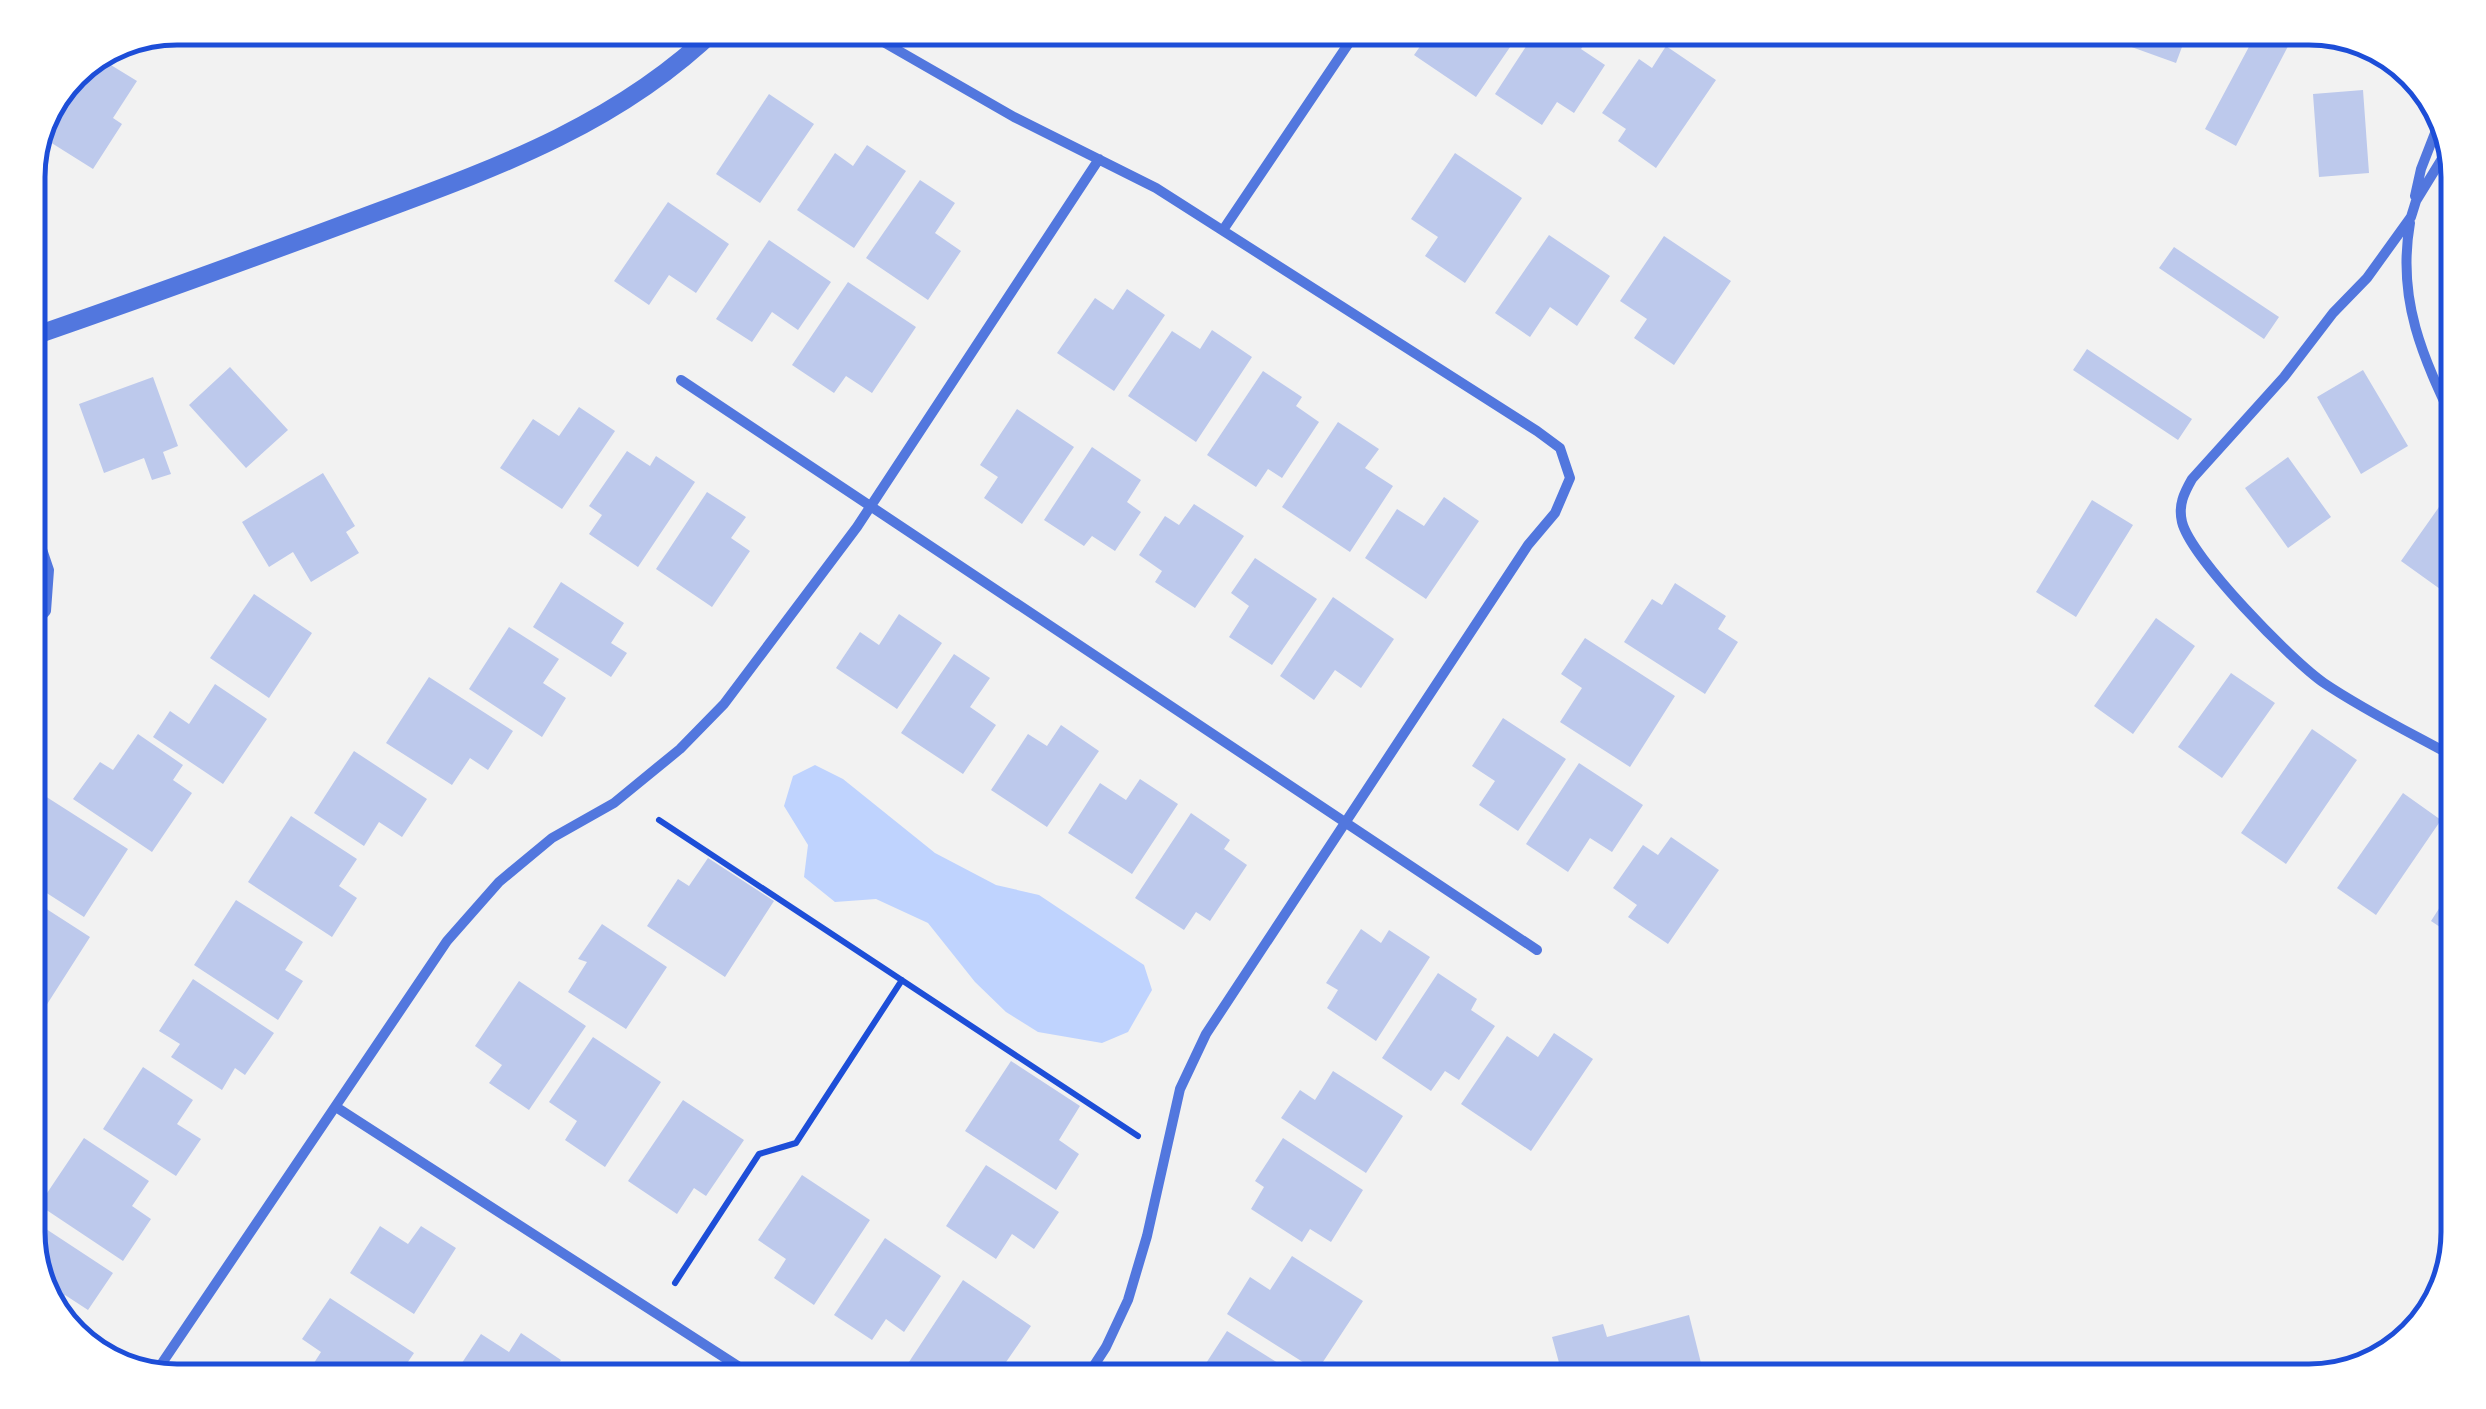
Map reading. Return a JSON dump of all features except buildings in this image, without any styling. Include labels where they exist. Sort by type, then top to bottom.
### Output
[{"type":"street","points":[[45,332],[502,166],[571,134],[627,101],[696,45]]},
{"type":"street","points":[[888,45],[1014,117],[1156,188],[1224,230],[1560,448],[1570,478],[1554,512],[1528,545],[1206,1034],[1180,1090],[1147,1236],[1128,1300],[1095,1364]]},
{"type":"street","points":[[1224,230],[1347,45]]},
{"type":"street","points":[[2434,136],[2422,169],[2405,248],[2406,278],[2421,354],[2441,396]]},
{"type":"street","points":[[163,1363],[460,926],[499,882],[552,838],[614,802],[680,749],[724,704],[870,507],[1099,159]]},
{"type":"street","points":[[2440,162],[2411,217],[2367,278],[2192,479],[2182,496],[2180,511],[2182,526],[2220,581],[2275,640],[2321,680],[2441,749]]},
{"type":"street","points":[[681,380],[1537,950]]},
{"type":"street","points":[[45,561],[45,612]]},
{"type":"street","points":[[336,1108],[733,1364]]},
{"type":"path","points":[[660,820],[1138,1136]]},
{"type":"path","points":[[675,1283],[759,1154],[796,1142],[902,980]]},
{"type":"water","points":[[815,765],[843,779],[935,853],[996,885],[1039,895],[1144,965],[1152,990],[1128,1032],[1102,1043],[1038,1032],[1006,1012],[975,982],[928,923],[876,899],[835,902],[804,877],[808,845],[784,806],[793,776]]}]
